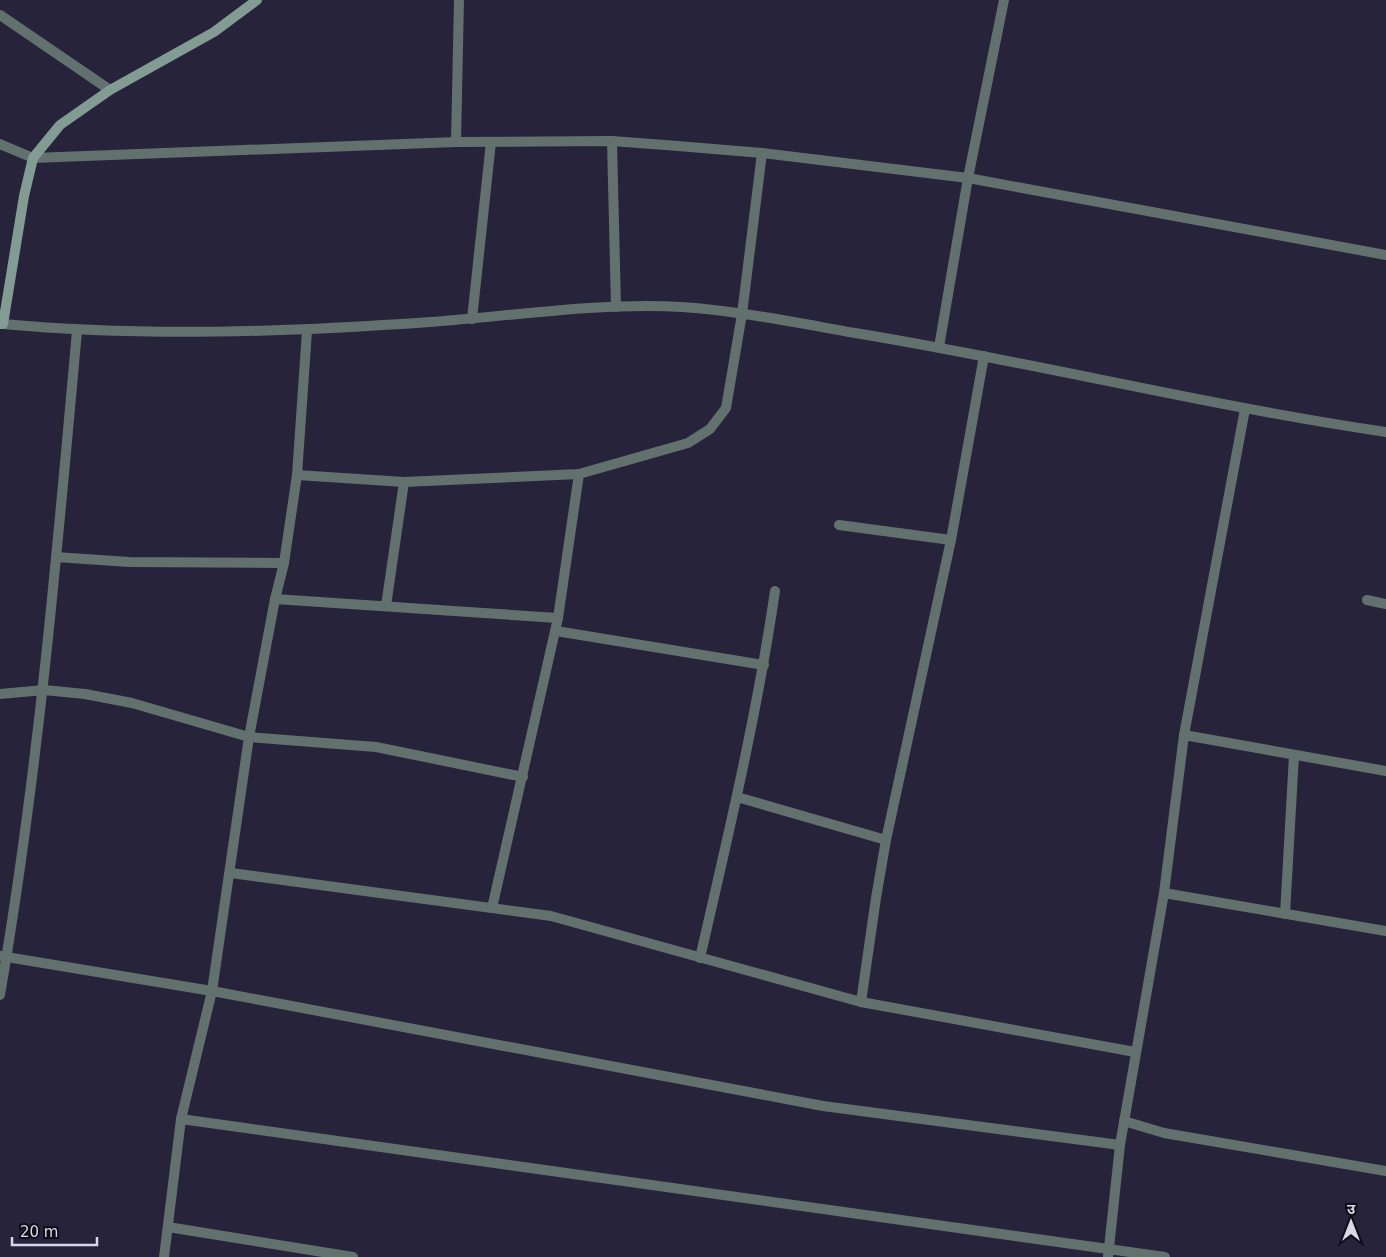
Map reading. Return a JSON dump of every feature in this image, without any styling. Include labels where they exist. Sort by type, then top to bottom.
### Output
[{"type":"street","points":[[257,0],[214,32],[110,90],[60,125],[33,158],[24,196],[2,324],[77,331],[307,331],[616,307],[681,307],[742,314],[939,347],[1245,409],[1386,432]]},
{"type":"street","points":[[456,142],[459,0]]},
{"type":"street","points":[[939,347],[968,178],[1004,0]]},
{"type":"street","points":[[0,15],[110,90]]},
{"type":"street","points":[[0,144],[33,158],[456,142],[612,141],[762,154],[968,178],[1386,255]]},
{"type":"street","points":[[612,141],[616,307]]},
{"type":"street","points":[[472,319],[491,142]]},
{"type":"street","points":[[297,475],[404,482],[579,474],[688,443],[710,429],[726,408],[742,314],[762,154]]},
{"type":"street","points":[[0,995],[3,956],[44,690],[77,331]]},
{"type":"street","points":[[164,1257],[181,1119],[212,992],[249,737],[275,600],[284,563],[297,475],[307,331]]},
{"type":"street","points":[[861,1002],[886,840],[952,540],[984,356]]},
{"type":"street","points":[[1108,1252],[1120,1146],[1164,893],[1184,735],[1245,409]]},
{"type":"street","points":[[492,908],[556,631],[579,474]]},
{"type":"street","points":[[386,606],[404,482]]},
{"type":"street","points":[[839,525],[952,540]]},
{"type":"street","points":[[56,557],[129,562],[284,563]]},
{"type":"street","points":[[700,958],[737,797],[764,665],[775,591]]},
{"type":"street","points":[[275,600],[558,618]]},
{"type":"street","points":[[1367,600],[1386,604]]},
{"type":"street","points":[[556,631],[764,665]]},
{"type":"street","points":[[0,694],[44,690],[132,703],[249,737],[376,747],[523,777]]},
{"type":"street","points":[[1184,735],[1386,771]]},
{"type":"street","points":[[1285,914],[1294,755]]},
{"type":"street","points":[[737,797],[886,840]]},
{"type":"street","points":[[230,873],[551,916],[861,1002],[1135,1052]]},
{"type":"street","points":[[1164,893],[1386,931]]},
{"type":"street","points":[[3,956],[212,992],[823,1106],[1120,1146]]},
{"type":"street","points":[[181,1119],[1108,1252],[1166,1257]]},
{"type":"street","points":[[1124,1121],[1164,1133],[1386,1171]]},
{"type":"street","points":[[168,1227],[353,1257]]}]
